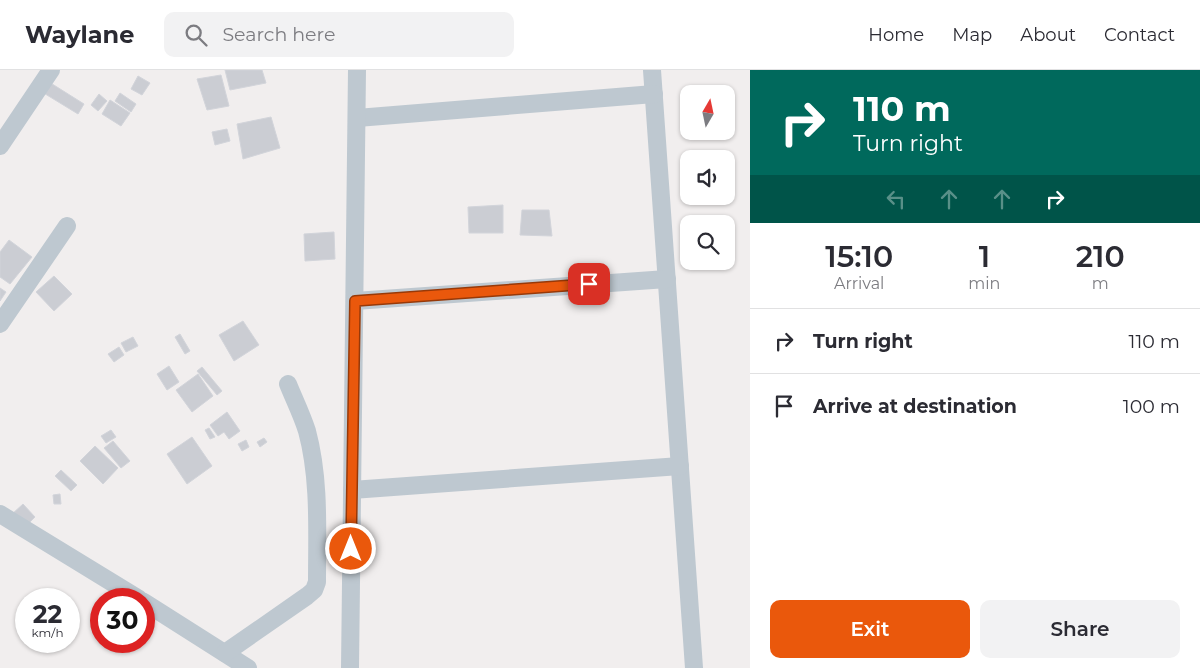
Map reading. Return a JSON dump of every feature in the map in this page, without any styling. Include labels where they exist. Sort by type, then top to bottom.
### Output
[{"type":"street","points":[[0,146],[51,70]]},
{"type":"street","points":[[350,668],[357,70]]},
{"type":"street","points":[[652,70],[694,668]]},
{"type":"street","points":[[357,118],[654,94]]},
{"type":"street","points":[[0,324],[67,226]]},
{"type":"street","points":[[355,301],[667,279]]},
{"type":"street","points":[[225,653],[307,596],[314,590],[317,582],[316,493],[312,460],[306,431],[288,384]]},
{"type":"street","points":[[352,490],[680,466]]},
{"type":"street","points":[[0,514],[121,588]]},
{"type":"street","points":[[155,609],[248,668]]},
{"type":"building","points":[[225,70],[262,70],[266,83],[230,90]]},
{"type":"building","points":[[221,75],[229,106],[207,110],[197,79]]},
{"type":"building","points":[[138,76],[150,83],[142,95],[131,89]]},
{"type":"building","points":[[49,82],[84,104],[78,114],[42,92]]},
{"type":"building","points":[[120,93],[136,104],[131,112],[115,101]]},
{"type":"building","points":[[99,94],[107,101],[98,111],[91,105]]},
{"type":"building","points":[[110,100],[130,113],[121,126],[102,114]]},
{"type":"building","points":[[271,117],[280,148],[243,159],[237,124]]},
{"type":"building","points":[[227,129],[230,141],[215,145],[212,132]]},
{"type":"building","points":[[503,205],[503,233],[469,233],[468,207]]},
{"type":"building","points":[[522,210],[549,210],[552,236],[520,235]]},
{"type":"building","points":[[334,232],[335,259],[305,261],[304,234]]},
{"type":"building","points":[[9,240],[32,257],[10,284],[0,277],[0,252]]},
{"type":"building","points":[[54,276],[72,294],[54,311],[36,292]]},
{"type":"building","points":[[0,288],[6,292],[0,301]]},
{"type":"building","points":[[243,321],[259,345],[234,361],[219,335]]},
{"type":"building","points":[[180,334],[190,351],[185,354],[175,337]]},
{"type":"building","points":[[133,337],[138,346],[126,352],[121,343]]},
{"type":"building","points":[[119,347],[124,355],[114,362],[108,354]]},
{"type":"building","points":[[169,366],[179,382],[167,390],[157,374]]},
{"type":"building","points":[[202,367],[222,391],[217,395],[197,371]]},
{"type":"building","points":[[198,374],[213,396],[192,412],[176,390]]},
{"type":"building","points":[[227,412],[240,431],[229,439],[224,432],[218,436],[210,425]]},
{"type":"building","points":[[209,428],[215,437],[210,439],[205,430]]},
{"type":"building","points":[[111,430],[116,437],[106,443],[101,436]]},
{"type":"building","points":[[192,437],[212,466],[187,484],[167,454]]},
{"type":"building","points":[[264,438],[267,442],[260,447],[257,442]]},
{"type":"building","points":[[246,440],[249,447],[242,451],[238,444]]},
{"type":"building","points":[[113,441],[130,461],[121,468],[104,448]]},
{"type":"building","points":[[95,446],[118,468],[103,484],[80,461]]},
{"type":"building","points":[[61,470],[77,485],[71,491],[55,476]]},
{"type":"building","points":[[60,494],[61,504],[54,504],[53,495]]},
{"type":"building","points":[[23,504],[35,517],[25,527],[11,515]]},
{"type":"route","points":[[351,549],[355,301],[589,284]]}]
